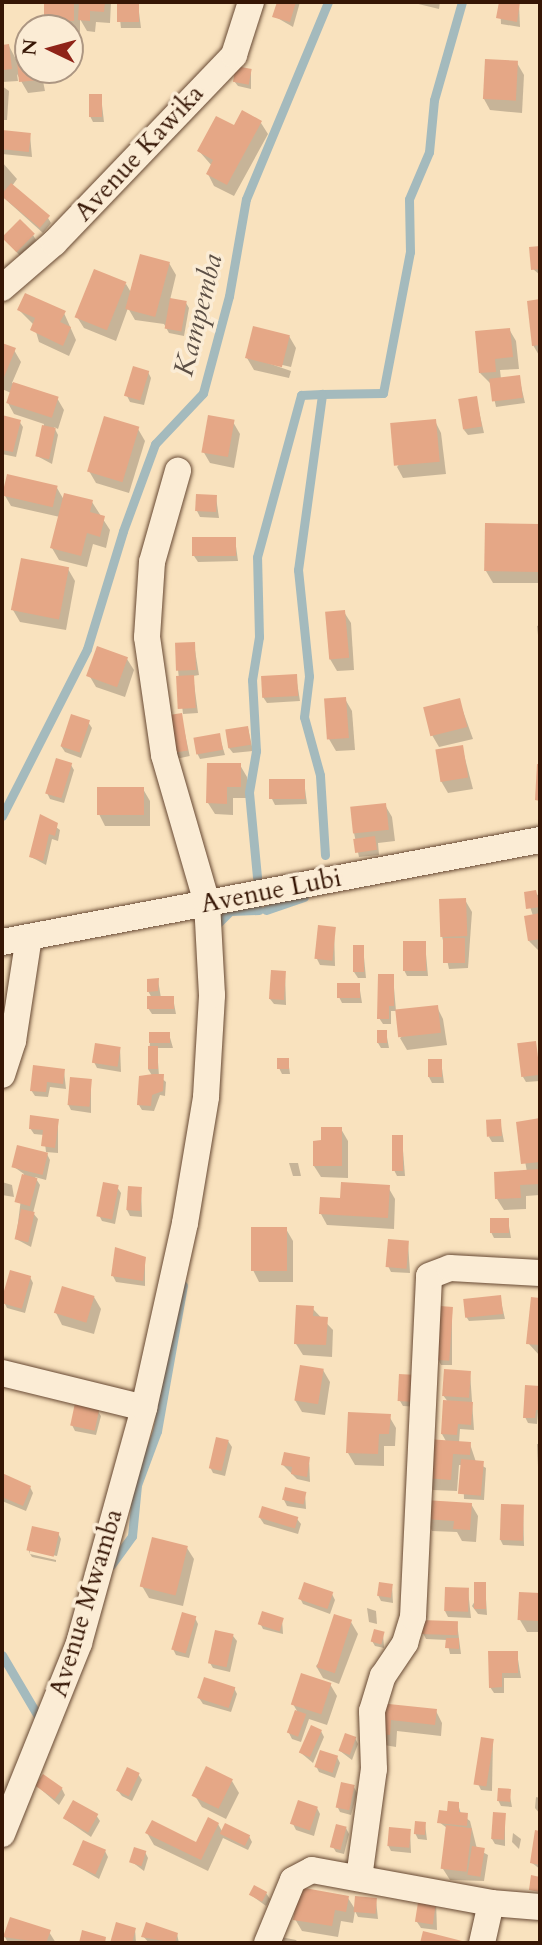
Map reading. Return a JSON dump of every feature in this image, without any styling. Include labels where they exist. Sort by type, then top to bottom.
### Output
[{"type":"street","name":"Avenue Kawika","points":[[2,288],[54,243],[234,55],[251,2]]},
{"type":"street","name":"Avenue Mwamba","points":[[2,1834],[79,1643],[144,1408],[185,1223],[206,1097],[212,995],[207,903],[164,755],[147,637],[152,562],[178,471]]},
{"type":"street","name":"Avenue Lubi","points":[[2,942],[540,840]]},
{"type":"street","points":[[2,1075],[13,1041],[29,937]]},
{"type":"street","points":[[359,1878],[374,1769],[372,1712],[383,1676],[405,1643],[413,1617],[429,1276],[450,1268],[540,1273]]},
{"type":"street","points":[[2,1373],[144,1408]]},
{"type":"street","points":[[267,1943],[287,1892],[300,1872],[324,1869],[491,1903],[540,1907]]},
{"type":"street","points":[[482,1943],[491,1903]]},
{"type":"building","points":[[44,2],[74,2],[74,14],[44,14]]},
{"type":"building","points":[[79,2],[105,2],[104,12],[90,11],[90,21],[84,20],[84,14],[78,14]]},
{"type":"building","points":[[117,2],[139,2],[139,22],[117,22]]},
{"type":"building","points":[[277,2],[296,2],[290,22],[272,17]]},
{"type":"building","points":[[499,2],[520,2],[517,22],[496,18]]},
{"type":"building","points":[[9,44],[12,69],[2,70],[2,45]]},
{"type":"building","points":[[485,59],[518,61],[516,101],[483,99]]},
{"type":"building","points":[[236,66],[252,69],[249,85],[233,82]]},
{"type":"building","points":[[89,94],[102,94],[102,117],[89,117]]},
{"type":"building","points":[[242,110],[262,121],[227,185],[206,174],[213,160],[197,151],[216,116],[234,125]]},
{"type":"building","points":[[2,130],[31,133],[29,152],[2,149]]},
{"type":"building","points":[[11,183],[50,216],[40,228],[2,196]]},
{"type":"building","points":[[20,219],[35,234],[16,252],[2,237]]},
{"type":"building","points":[[540,246],[540,269],[531,270],[529,247]]},
{"type":"building","points":[[140,254],[170,262],[155,317],[125,309]]},
{"type":"building","points":[[94,269],[126,282],[107,330],[75,317]]},
{"type":"building","points":[[25,293],[66,311],[60,322],[71,327],[63,346],[30,330],[35,318],[17,310]]},
{"type":"building","points":[[170,298],[187,301],[181,331],[165,329]]},
{"type":"building","points":[[540,299],[540,345],[532,346],[527,301]]},
{"type":"building","points":[[253,326],[290,335],[282,367],[245,358]]},
{"type":"building","points":[[510,328],[513,357],[495,359],[496,372],[479,373],[475,331]]},
{"type":"building","points":[[2,343],[16,348],[2,382]]},
{"type":"building","points":[[133,366],[149,371],[140,401],[124,396]]},
{"type":"building","points":[[520,375],[523,398],[492,402],[489,379]]},
{"type":"building","points":[[13,382],[59,397],[52,418],[6,403]]},
{"type":"building","points":[[477,396],[482,427],[463,430],[458,399]]},
{"type":"building","points":[[2,415],[21,420],[13,452],[2,450]]},
{"type":"building","points":[[208,415],[235,420],[228,457],[201,452]]},
{"type":"building","points":[[104,416],[139,427],[122,482],[87,471]]},
{"type":"building","points":[[436,419],[440,462],[394,466],[390,423]]},
{"type":"building","points":[[42,425],[56,428],[49,459],[35,456]]},
{"type":"building","points":[[7,474],[58,486],[53,507],[2,495]]},
{"type":"building","points":[[64,493],[93,500],[90,512],[105,516],[100,537],[87,533],[81,556],[50,548]]},
{"type":"building","points":[[196,494],[217,495],[216,512],[195,511]]},
{"type":"building","points":[[485,523],[540,524],[539,572],[484,571]]},
{"type":"building","points":[[192,537],[236,537],[236,556],[192,556]]},
{"type":"building","points":[[21,558],[69,567],[59,619],[11,610]]},
{"type":"building","points":[[345,610],[349,658],[329,660],[325,612]]},
{"type":"building","points":[[195,642],[196,670],[176,671],[175,643]]},
{"type":"building","points":[[97,646],[128,657],[117,687],[86,676]]},
{"type":"building","points":[[297,674],[298,696],[262,698],[261,676]]},
{"type":"building","points":[[194,675],[196,708],[178,709],[176,676]]},
{"type":"building","points":[[346,697],[349,738],[327,739],[324,699]]},
{"type":"building","points":[[460,698],[467,727],[430,736],[423,707]]},
{"type":"building","points":[[182,713],[188,751],[172,753],[166,716]]},
{"type":"building","points":[[71,714],[90,720],[80,753],[60,746]]},
{"type":"building","points":[[248,726],[251,745],[228,748],[225,730]]},
{"type":"building","points":[[220,733],[223,750],[196,754],[193,738]]},
{"type":"building","points":[[463,745],[468,778],[441,782],[435,749]]},
{"type":"building","points":[[56,758],[72,763],[61,798],[45,793]]},
{"type":"building","points":[[207,763],[241,763],[241,787],[227,787],[227,804],[206,803]]},
{"type":"building","points":[[537,764],[540,764],[540,801],[535,800]]},
{"type":"building","points":[[269,779],[305,779],[305,799],[269,799]]},
{"type":"building","points":[[97,787],[144,787],[144,815],[97,815]]},
{"type":"building","points":[[386,803],[389,830],[353,834],[350,807]]},
{"type":"building","points":[[40,814],[58,823],[55,836],[49,834],[43,861],[29,857]]},
{"type":"building","points":[[375,836],[377,850],[355,853],[353,839]]},
{"type":"building","points":[[536,890],[540,907],[526,909],[524,892]]},
{"type":"building","points":[[466,898],[467,936],[440,937],[439,899]]},
{"type":"building","points":[[540,913],[540,939],[528,941],[524,916]]},
{"type":"building","points":[[318,925],[336,927],[332,961],[314,959]]},
{"type":"building","points":[[443,938],[465,938],[465,963],[443,963]]},
{"type":"building","points":[[403,941],[426,941],[426,971],[403,971]]},
{"type":"building","points":[[353,945],[364,945],[364,972],[353,972]]},
{"type":"building","points":[[271,970],[286,971],[284,1000],[269,999]]},
{"type":"building","points":[[378,974],[394,974],[394,1006],[389,1006],[389,1019],[377,1019]]},
{"type":"building","points":[[159,978],[158,991],[147,992],[147,979]]},
{"type":"building","points":[[337,983],[360,983],[360,998],[337,998]]},
{"type":"building","points":[[147,996],[174,996],[174,1009],[147,1009]]},
{"type":"building","points":[[438,1005],[441,1033],[398,1037],[395,1009]]},
{"type":"building","points":[[377,1030],[387,1030],[387,1043],[377,1043]]},
{"type":"building","points":[[149,1032],[170,1032],[170,1043],[149,1043]]},
{"type":"building","points":[[536,1041],[540,1075],[521,1077],[517,1043]]},
{"type":"building","points":[[95,1043],[121,1047],[118,1067],[92,1063]]},
{"type":"building","points":[[148,1046],[158,1046],[158,1069],[148,1069]]},
{"type":"building","points":[[277,1058],[289,1058],[289,1069],[277,1069]]},
{"type":"building","points":[[428,1059],[442,1059],[442,1077],[428,1077]]},
{"type":"building","points":[[33,1065],[65,1069],[63,1084],[47,1082],[46,1092],[30,1091]]},
{"type":"building","points":[[164,1074],[163,1091],[152,1095],[151,1106],[137,1105],[139,1076]]},
{"type":"building","points":[[70,1077],[92,1079],[89,1107],[68,1105]]},
{"type":"building","points":[[30,1115],[59,1119],[55,1148],[41,1146],[43,1130],[29,1129]]},
{"type":"building","points":[[540,1118],[540,1162],[521,1164],[516,1122]]},
{"type":"building","points":[[501,1119],[502,1136],[487,1137],[486,1120]]},
{"type":"building","points":[[321,1127],[342,1127],[342,1166],[313,1166],[313,1141],[321,1140]]},
{"type":"building","points":[[392,1135],[403,1135],[403,1171],[392,1171]]},
{"type":"building","points":[[17,1145],[48,1153],[42,1175],[11,1167]]},
{"type":"building","points":[[540,1169],[540,1184],[520,1185],[521,1198],[495,1199],[494,1172]]},
{"type":"building","points":[[22,1174],[37,1178],[30,1206],[14,1202]]},
{"type":"building","points":[[103,1182],[119,1185],[112,1219],[96,1216]]},
{"type":"building","points":[[341,1182],[390,1185],[388,1218],[319,1214],[320,1197],[340,1198]]},
{"type":"building","points":[[128,1186],[142,1187],[140,1211],[126,1210]]},
{"type":"building","points":[[21,1209],[35,1212],[28,1242],[15,1239]]},
{"type":"building","points":[[490,1218],[509,1218],[509,1233],[490,1233]]},
{"type":"building","points":[[251,1227],[287,1227],[287,1271],[251,1271]]},
{"type":"building","points":[[388,1239],[409,1241],[406,1269],[386,1267]]},
{"type":"building","points":[[115,1247],[146,1257],[143,1281],[111,1276]]},
{"type":"building","points":[[10,1270],[31,1276],[22,1309],[2,1303]]},
{"type":"building","points":[[62,1286],[95,1296],[86,1323],[54,1313]]},
{"type":"building","points":[[501,1295],[503,1314],[465,1318],[463,1299]]},
{"type":"building","points":[[531,1297],[540,1298],[540,1345],[526,1344]]},
{"type":"building","points":[[296,1305],[314,1306],[313,1316],[328,1317],[326,1345],[294,1344]]},
{"type":"building","points":[[440,1306],[453,1307],[449,1361],[436,1360]]},
{"type":"building","points":[[300,1365],[324,1369],[318,1404],[294,1401]]},
{"type":"building","points":[[444,1369],[471,1371],[469,1398],[442,1396]]},
{"type":"building","points":[[399,1374],[417,1375],[416,1402],[398,1401]]},
{"type":"building","points":[[525,1385],[540,1386],[540,1410],[536,1410],[535,1418],[523,1418]]},
{"type":"building","points":[[443,1400],[473,1402],[471,1425],[458,1424],[457,1435],[441,1434]]},
{"type":"building","points":[[75,1403],[99,1408],[95,1431],[70,1425]]},
{"type":"building","points":[[348,1412],[391,1414],[389,1434],[379,1434],[378,1454],[346,1453]]},
{"type":"building","points":[[216,1437],[229,1440],[221,1471],[209,1468]]},
{"type":"building","points":[[427,1439],[471,1442],[470,1455],[453,1454],[451,1480],[424,1478]]},
{"type":"building","points":[[284,1452],[310,1457],[307,1477],[291,1474],[292,1467],[281,1465]]},
{"type":"building","points":[[461,1459],[484,1461],[481,1496],[458,1494]]},
{"type":"building","points":[[2,1473],[31,1486],[23,1506],[2,1497]]},
{"type":"building","points":[[285,1487],[306,1492],[304,1505],[282,1500]]},
{"type":"building","points":[[425,1500],[472,1503],[470,1530],[453,1529],[454,1521],[424,1519]]},
{"type":"building","points":[[501,1504],[524,1505],[523,1541],[500,1540]]},
{"type":"building","points":[[262,1506],[298,1517],[295,1529],[258,1517]]},
{"type":"building","points":[[32,1526],[59,1532],[54,1557],[26,1550]]},
{"type":"building","points":[[152,1537],[188,1546],[176,1595],[140,1586]]},
{"type":"building","points":[[304,1582],[333,1592],[327,1609],[298,1599]]},
{"type":"building","points":[[379,1582],[393,1584],[391,1598],[377,1596]]},
{"type":"building","points":[[474,1582],[486,1582],[486,1609],[474,1609]]},
{"type":"building","points":[[445,1587],[469,1588],[468,1612],[444,1611]]},
{"type":"building","points":[[519,1592],[540,1593],[539,1621],[518,1620]]},
{"type":"building","points":[[262,1611],[284,1618],[280,1631],[258,1624]]},
{"type":"building","points":[[182,1612],[196,1616],[186,1654],[171,1649]]},
{"type":"building","points":[[334,1614],[352,1620],[335,1673],[317,1667]]},
{"type":"building","points":[[421,1620],[458,1621],[457,1635],[421,1634]]},
{"type":"building","points":[[374,1629],[385,1632],[381,1644],[371,1642]]},
{"type":"building","points":[[215,1630],[234,1634],[227,1667],[208,1663]]},
{"type":"building","points":[[446,1638],[459,1638],[459,1649],[445,1648]]},
{"type":"building","points":[[488,1651],[518,1651],[518,1673],[502,1673],[502,1687],[489,1688]]},
{"type":"building","points":[[301,1673],[331,1683],[321,1714],[291,1704]]},
{"type":"building","points":[[204,1677],[235,1687],[229,1708],[197,1698]]},
{"type":"building","points":[[379,1703],[437,1709],[435,1725],[391,1720],[390,1735],[376,1734]]},
{"type":"building","points":[[295,1710],[306,1714],[298,1737],[287,1733]]},
{"type":"building","points":[[311,1725],[322,1730],[310,1757],[299,1752]]},
{"type":"building","points":[[345,1733],[356,1737],[350,1755],[339,1751]]},
{"type":"building","points":[[481,1737],[494,1739],[486,1786],[473,1784]]},
{"type":"building","points":[[320,1750],[338,1756],[333,1773],[314,1767]]},
{"type":"building","points":[[206,1766],[233,1779],[218,1809],[192,1796]]},
{"type":"building","points":[[127,1767],[140,1773],[129,1796],[116,1791]]},
{"type":"building","points":[[43,1774],[63,1788],[55,1799],[35,1785]]},
{"type":"building","points":[[341,1782],[355,1785],[349,1810],[336,1807]]},
{"type":"building","points":[[498,1788],[511,1789],[510,1802],[497,1801]]},
{"type":"building","points":[[73,1800],[98,1814],[88,1832],[63,1818]]},
{"type":"building","points":[[298,1800],[318,1807],[310,1830],[290,1824]]},
{"type":"building","points":[[448,1801],[459,1802],[459,1812],[468,1813],[467,1826],[437,1823],[439,1810],[447,1811]]},
{"type":"building","points":[[493,1812],[506,1813],[504,1840],[491,1839]]},
{"type":"building","points":[[208,1817],[219,1823],[201,1860],[145,1833],[152,1820],[196,1842]]},
{"type":"building","points":[[415,1821],[426,1822],[425,1835],[414,1834]]},
{"type":"building","points":[[225,1823],[250,1835],[245,1846],[220,1834]]},
{"type":"building","points":[[336,1824],[347,1827],[340,1850],[330,1847]]},
{"type":"building","points":[[446,1825],[472,1828],[466,1872],[441,1869]]},
{"type":"building","points":[[389,1827],[411,1829],[409,1848],[387,1846]]},
{"type":"building","points":[[535,1830],[540,1831],[540,1865],[530,1863]]},
{"type":"building","points":[[83,1840],[106,1850],[95,1875],[72,1865]]},
{"type":"building","points":[[472,1846],[485,1848],[480,1877],[467,1875]]},
{"type":"building","points":[[134,1847],[146,1851],[141,1866],[129,1862]]},
{"type":"building","points":[[531,1875],[540,1877],[540,1892],[529,1890]]},
{"type":"building","points":[[254,1885],[267,1892],[262,1902],[249,1895]]},
{"type":"building","points":[[299,1887],[349,1896],[346,1912],[335,1910],[332,1926],[293,1920]]},
{"type":"building","points":[[355,1896],[377,1898],[376,1914],[354,1912]]},
{"type":"building","points":[[419,1896],[437,1899],[433,1924],[415,1922]]},
{"type":"building","points":[[10,1917],[51,1930],[46,1943],[3,1937]]},
{"type":"building","points":[[116,1922],[136,1928],[132,1943],[110,1943]]},
{"type":"building","points":[[146,1922],[178,1933],[175,1943],[141,1937]]},
{"type":"building","points":[[82,1930],[106,1937],[105,1943],[79,1943]]},
{"type":"building","points":[[423,1931],[466,1942],[466,1943],[420,1943]]},
{"type":"waterway","name":"Kampemba","points":[[2,816],[87,649],[123,531],[155,444],[203,393],[229,296],[246,199],[328,2]]},
{"type":"waterway","points":[[325,855],[320,775],[304,717],[309,676],[298,570],[322,394],[383,393],[410,252],[409,199],[429,152],[434,100],[462,2]]},
{"type":"waterway","points":[[257,877],[249,792],[256,751],[252,680],[259,637],[257,557],[301,395],[322,394]]},
{"type":"waterway","points":[[266,910],[304,897]]},
{"type":"waterway","points":[[217,924],[230,911],[259,910]]},
{"type":"waterway","points":[[111,1565],[132,1536],[137,1485],[157,1431],[183,1285]]},
{"type":"waterway","points":[[2,1655],[42,1723]]}]
